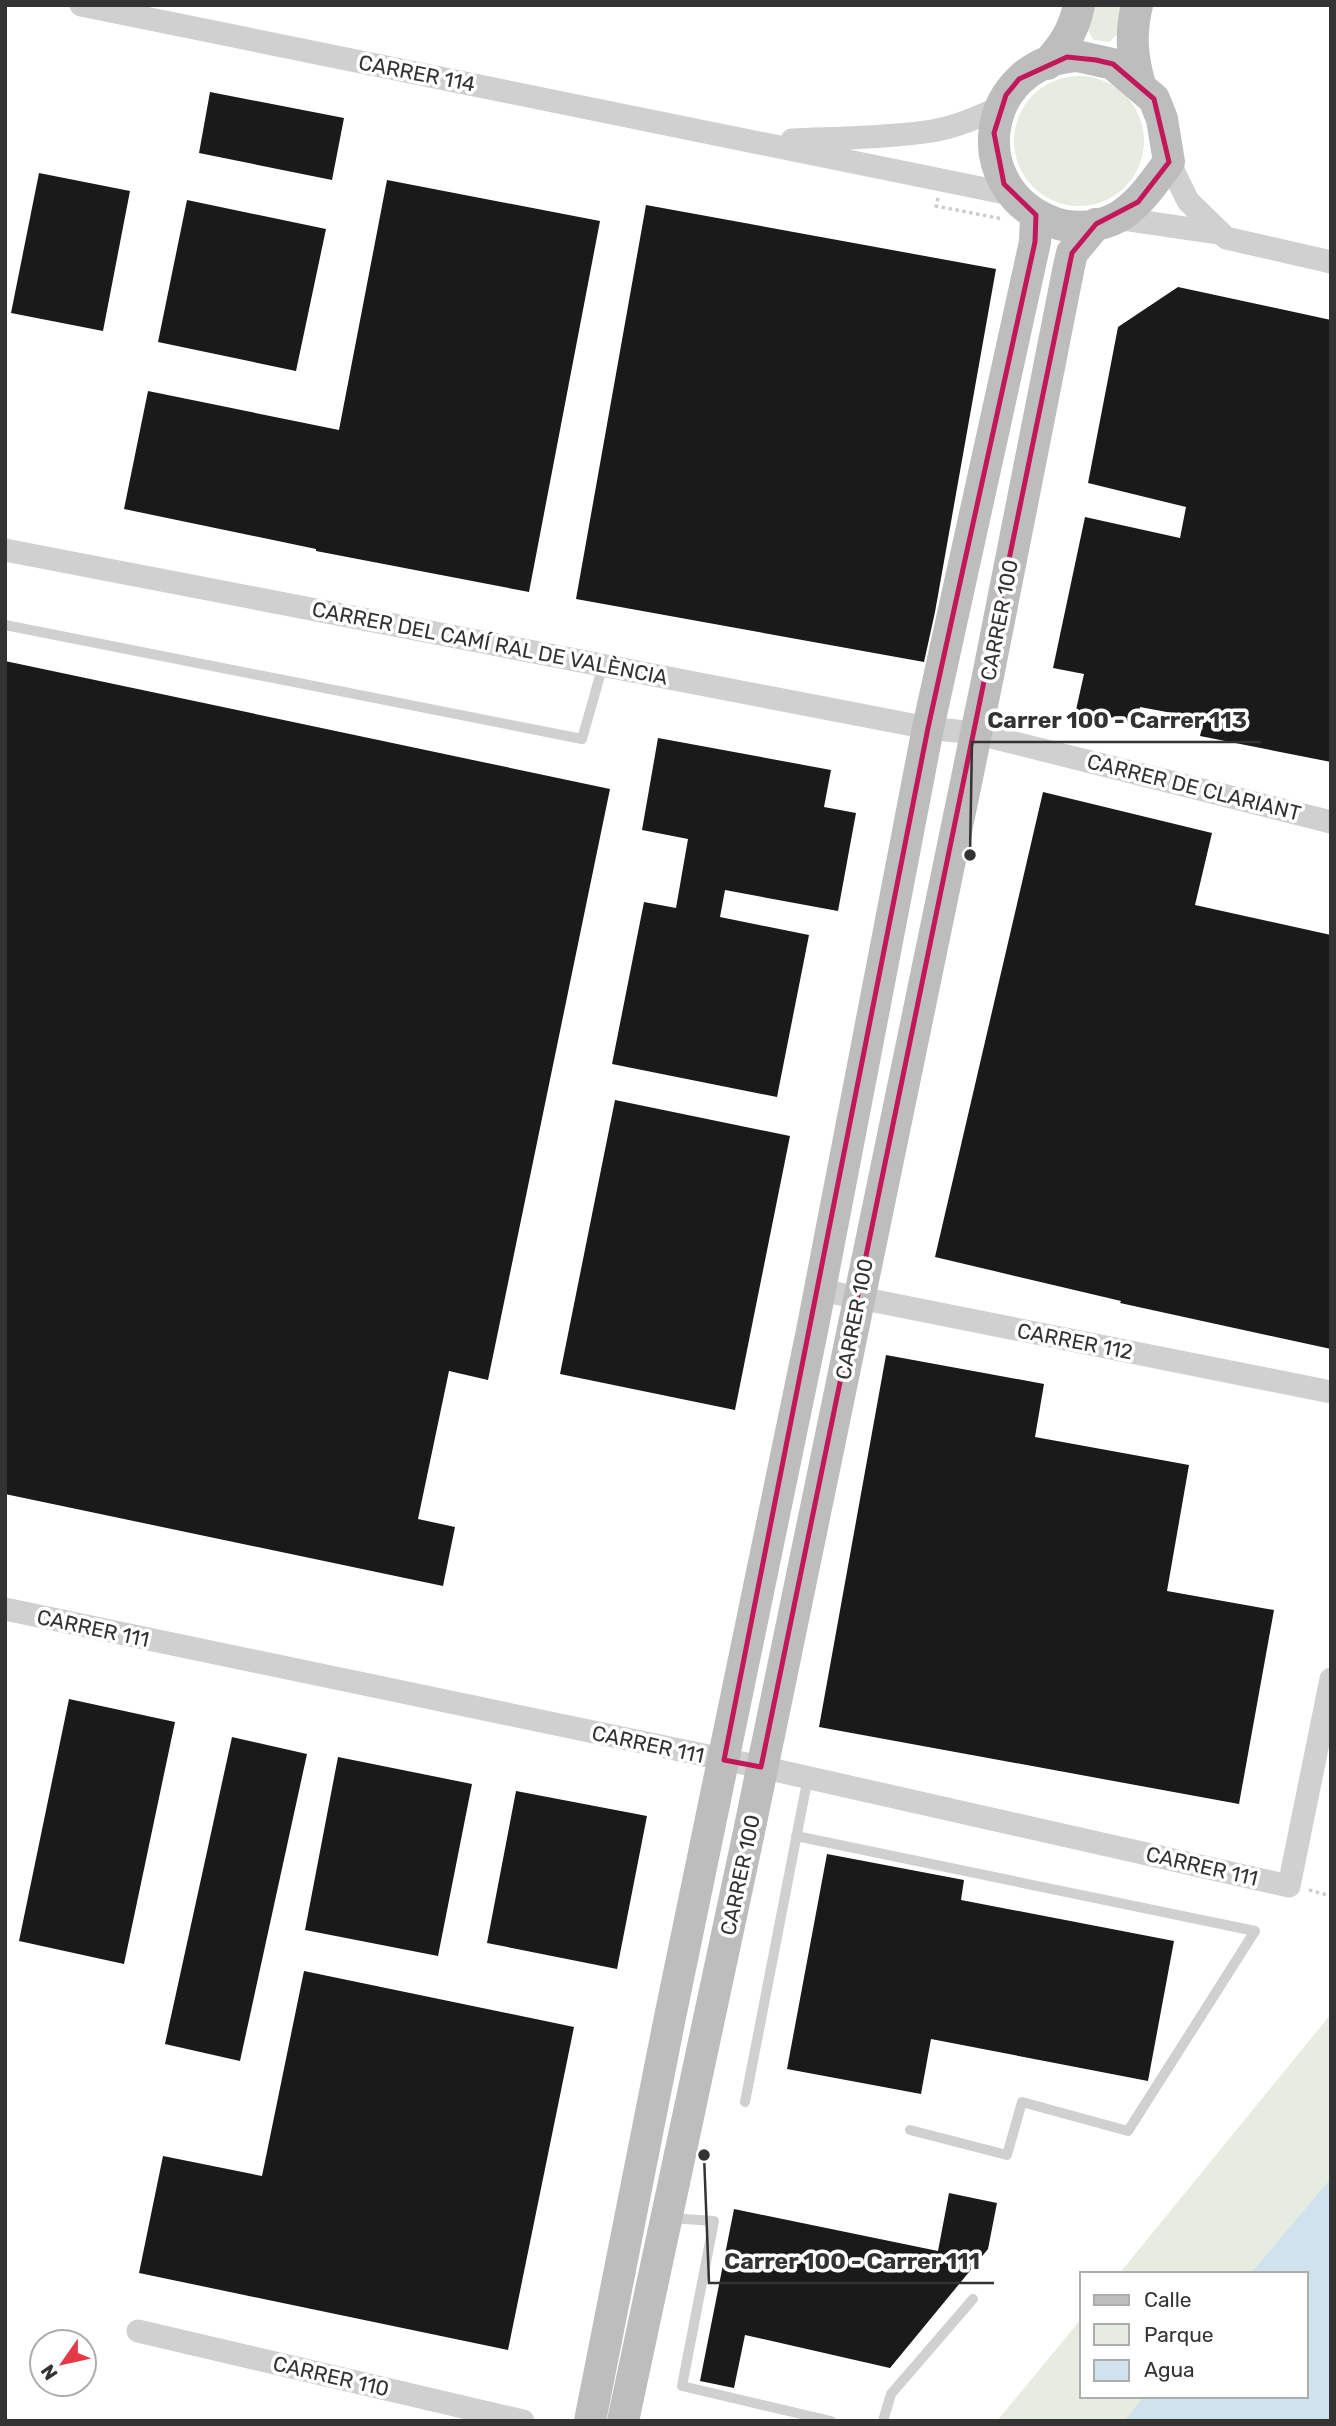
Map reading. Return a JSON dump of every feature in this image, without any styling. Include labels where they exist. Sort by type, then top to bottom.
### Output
[{"type":"street","name":"CARRER 114","points":[[81,5],[754,141],[1014,206]]},
{"type":"street","points":[[1047,64],[1066,44],[1075,26],[1079,5]]},
{"type":"street","points":[[1137,5],[1132,27],[1132,58],[1140,85]]},
{"type":"street","points":[[1169,162],[1138,202],[1106,221],[1088,227],[1065,227],[1014,206],[996,163],[994,133],[1006,95],[1019,79],[1034,69],[1067,57],[1113,64],[1153,99],[1162,119],[1169,162],[1188,201],[1219,233],[1226,238],[1331,262]]},
{"type":"street","name":"CARRER 114","points":[[754,141],[854,138],[932,131],[965,122],[1003,106]]},
{"type":"street","name":"CARRER 100","points":[[590,2421],[667,2029],[820,1290],[928,728],[1035,242],[1014,206]]},
{"type":"street","points":[[1106,221],[1219,233]]},
{"type":"street","name":"CARRER 100","points":[[623,2421],[761,1767],[1068,271],[1072,253],[1106,221]]},
{"type":"street","name":"CARRER DEL CAMÍ RAL DE VALÈNCIA","points":[[5,550],[928,728],[975,733]]},
{"type":"street","name":"CARRER DE CLARIANT","points":[[975,733],[1331,822]]},
{"type":"street","name":"CARRER 112","points":[[820,1290],[1331,1392]]},
{"type":"street","name":"CARRER 111","points":[[5,1609],[808,1777],[1289,1886],[1331,1679]]},
{"type":"street","name":"CARRER 110","points":[[138,2331],[523,2421]]},
{"type":"lane","points":[[5,625],[582,739],[603,665]]},
{"type":"lane","points":[[745,2102],[808,1777]]},
{"type":"lane","points":[[796,1836],[1255,1931],[1128,2132],[1022,2102],[1007,2155],[910,2130]]},
{"type":"lane","points":[[667,2217],[714,2221],[682,2386],[831,2421]]},
{"type":"lane","points":[[883,2421],[891,2394],[972,2299]]},
{"type":"path","points":[[939,191],[936,206],[1004,219],[1014,206]]},
{"type":"highlighted area","points":[[1067,57],[1096,60],[1113,64],[1154,99],[1169,162],[1138,202],[1096,224],[1072,253],[761,1767],[724,1760],[928,728],[1035,242],[1036,215],[1004,184],[994,133],[1006,95],[1019,79]]},
{"type":"green space","points":[[1092,5],[1125,5],[1119,32],[1110,42],[1094,40],[1091,36],[1088,23]]},
{"type":"green space","points":[[1079,76],[1104,81],[1125,95],[1139,116],[1144,141],[1139,166],[1125,187],[1104,201],[1079,206],[1054,201],[1033,187],[1019,166],[1014,141],[1019,116],[1033,95],[1054,81]]},
{"type":"green space","points":[[1331,2014],[1331,2178],[1252,2272],[1121,2272]]},
{"type":"green space","points":[[1080,2320],[1080,2398],[1142,2398],[1124,2421],[997,2421]]},
{"type":"water","points":[[1331,2178],[1331,2421],[1124,2421],[1142,2398],[1308,2398],[1308,2272],[1252,2272]]},
{"type":"building","points":[[210,92],[344,118],[332,180],[199,153]]},
{"type":"building","points":[[39,173],[130,191],[103,331],[11,313]]},
{"type":"building","points":[[387,180],[600,221],[529,592],[316,551],[124,509],[148,391],[339,430]]},
{"type":"building","points":[[187,200],[326,229],[296,371],[158,342]]},
{"type":"building","points":[[646,205],[996,269],[924,662],[576,599]]},
{"type":"building","points":[[1178,287],[1331,320],[1331,762],[1200,736],[1204,719],[1140,707],[1137,723],[1076,710],[1084,674],[1053,668],[1085,517],[1180,538],[1186,507],[1088,483],[1118,327]]},
{"type":"building","points":[[5,661],[610,789],[488,1380],[449,1371],[418,1519],[455,1527],[443,1586],[5,1494]]},
{"type":"building","points":[[658,738],[831,770],[824,807],[856,813],[838,911],[725,890],[720,917],[809,935],[777,1097],[612,1064],[644,902],[676,908],[688,839],[642,830]]},
{"type":"building","points":[[1043,792],[1212,833],[1195,905],[1331,935],[1331,1349],[1120,1303],[1121,1301],[935,1257]]},
{"type":"building","points":[[615,1100],[790,1136],[735,1410],[560,1374]]},
{"type":"building","points":[[886,1355],[1044,1384],[1035,1437],[1189,1465],[1167,1591],[1274,1610],[1239,1804],[819,1727]]},
{"type":"building","points":[[69,1699],[175,1722],[124,1964],[19,1941]]},
{"type":"building","points":[[232,1737],[307,1754],[240,2061],[165,2044]]},
{"type":"building","points":[[338,1757],[472,1784],[438,1956],[305,1930]]},
{"type":"building","points":[[516,1791],[647,1816],[617,1969],[487,1943]]},
{"type":"building","points":[[827,1854],[964,1880],[961,1900],[1174,1941],[1148,2081],[931,2039],[921,2094],[787,2069]]},
{"type":"building","points":[[304,1971],[574,2027],[508,2350],[139,2273],[163,2156],[262,2176]]},
{"type":"building","points":[[949,2193],[997,2203],[988,2249],[890,2368],[745,2335],[734,2388],[700,2381],[734,2209],[938,2251]]},
{"type":"place","name":"Carrer 100 - Carrer 113","points":[[970,855]]},
{"type":"place","name":"Carrer 100 - Carrer 111","points":[[704,2155]]}]
